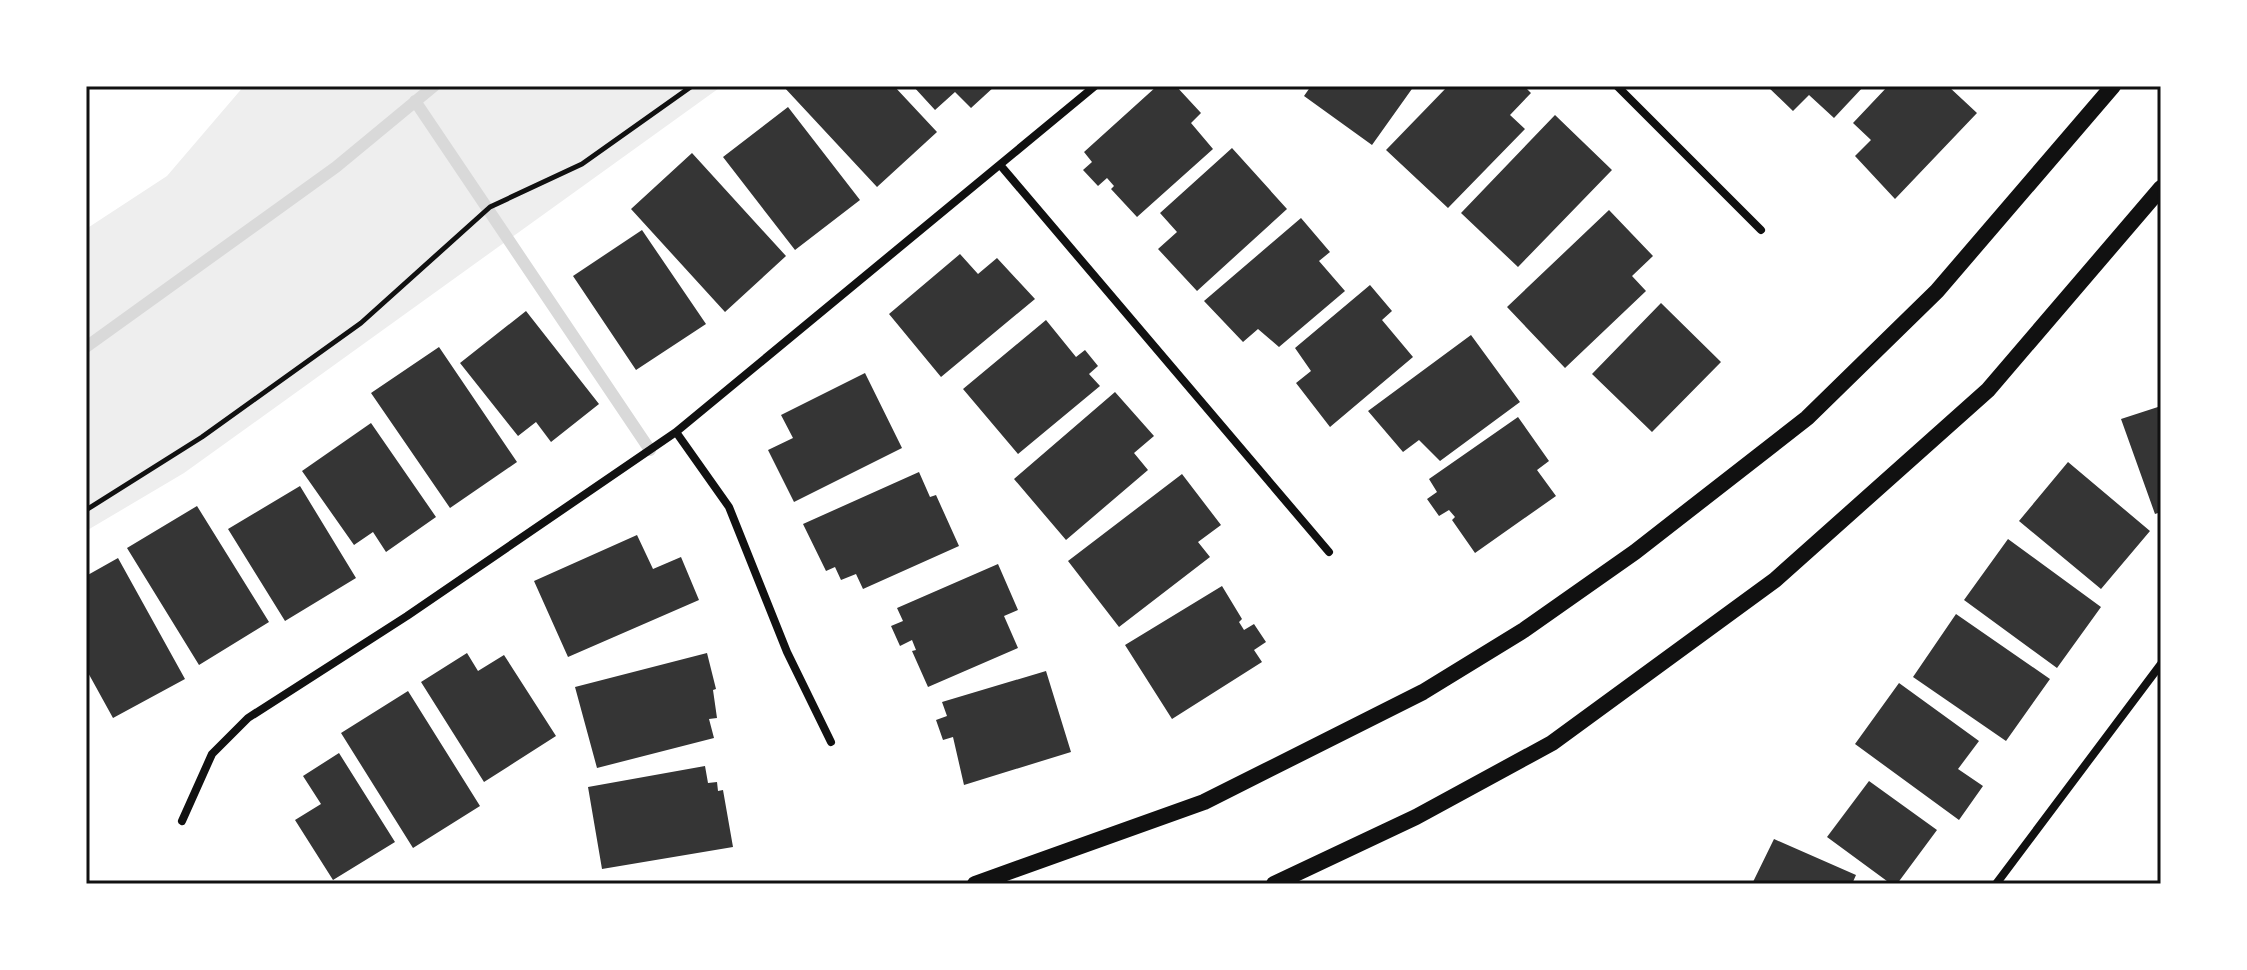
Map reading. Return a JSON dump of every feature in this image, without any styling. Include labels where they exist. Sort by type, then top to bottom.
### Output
[{"type":"main road","points":[[975,884],[1204,802],[1423,692],[1524,630],[1635,552],[1761,455],[1829,397],[1937,291],[2113,86]]},
{"type":"main road","points":[[1274,884],[1416,817],[1552,743],[1775,580],[1988,390],[2161,188]]},
{"type":"street","points":[[182,821],[212,754],[248,718],[407,616],[676,432],[1095,86]]},
{"type":"street","points":[[1617,86],[1761,230]]},
{"type":"street","points":[[1001,166],[1329,552]]},
{"type":"street","points":[[676,432],[729,507],[787,652],[831,742]]},
{"type":"street","points":[[1996,884],[2161,664]]},
{"type":"path","points":[[86,510],[202,437],[361,323],[490,207],[582,164],[692,86]]},
{"type":"shaded area","points":[[244,86],[722,86],[184,473],[86,531],[86,229],[167,176]]},
{"type":"building","points":[[783,86],[894,86],[937,132],[877,187]]},
{"type":"building","points":[[913,86],[995,86],[971,108],[955,92],[935,110]]},
{"type":"building","points":[[1157,86],[1176,86],[1201,113],[1191,123],[1213,149],[1137,217],[1111,189],[1114,186],[1107,178],[1098,186],[1083,170],[1092,162],[1084,152]]},
{"type":"building","points":[[1311,86],[1414,86],[1372,145],[1304,96]]},
{"type":"building","points":[[1448,86],[1524,86],[1531,93],[1510,115],[1525,129],[1448,208],[1386,150]]},
{"type":"building","points":[[1767,86],[1864,86],[1834,118],[1809,95],[1793,111]]},
{"type":"building","points":[[1888,86],[1948,86],[1977,113],[1895,199],[1855,156],[1871,140],[1853,123]]},
{"type":"building","points":[[788,107],[860,200],[795,250],[723,157]]},
{"type":"building","points":[[1555,115],[1612,170],[1518,267],[1461,213]]},
{"type":"building","points":[[1232,148],[1287,209],[1197,291],[1158,249],[1177,232],[1160,213]]},
{"type":"building","points":[[692,153],[786,256],[725,312],[631,209]]},
{"type":"building","points":[[1609,210],[1653,256],[1632,276],[1646,291],[1565,368],[1507,307]]},
{"type":"building","points":[[1301,218],[1330,252],[1319,261],[1345,291],[1279,347],[1258,329],[1243,342],[1204,301]]},
{"type":"building","points":[[642,230],[706,324],[636,370],[573,276]]},
{"type":"building","points":[[960,254],[978,274],[997,258],[1035,299],[941,377],[889,314]]},
{"type":"building","points":[[1370,285],[1392,311],[1382,320],[1413,357],[1330,427],[1296,383],[1311,371],[1295,348]]},
{"type":"building","points":[[1661,303],[1721,362],[1652,432],[1592,374]]},
{"type":"building","points":[[526,311],[599,404],[551,442],[536,422],[518,436],[460,363]]},
{"type":"building","points":[[1046,320],[1076,357],[1085,350],[1098,366],[1089,374],[1100,386],[1018,454],[963,389]]},
{"type":"building","points":[[1471,335],[1520,402],[1440,461],[1419,440],[1403,452],[1368,411]]},
{"type":"building","points":[[439,347],[517,462],[450,508],[371,393]]},
{"type":"building","points":[[865,373],[902,448],[794,502],[768,450],[793,438],[781,415]]},
{"type":"building","points":[[1115,392],[1154,436],[1134,453],[1148,470],[1066,540],[1014,479]]},
{"type":"building","points":[[2161,406],[2161,512],[2155,514],[2121,419]]},
{"type":"building","points":[[1518,417],[1549,461],[1537,470],[1556,496],[1475,553],[1452,520],[1455,517],[1449,510],[1439,516],[1427,499],[1437,492],[1429,479]]},
{"type":"building","points":[[371,423],[436,517],[386,552],[373,532],[354,545],[302,471]]},
{"type":"building","points":[[2068,462],[2150,531],[2101,589],[2019,521]]},
{"type":"building","points":[[919,472],[930,497],[936,495],[959,546],[863,589],[856,574],[841,580],[835,567],[826,571],[803,524]]},
{"type":"building","points":[[1182,474],[1221,525],[1198,542],[1210,557],[1119,627],[1068,561]]},
{"type":"building","points":[[300,486],[356,578],[285,621],[228,529]]},
{"type":"building","points":[[197,506],[269,622],[199,665],[127,548]]},
{"type":"building","points":[[637,535],[653,569],[681,557],[699,600],[568,657],[534,581]]},
{"type":"building","points":[[2008,539],[2101,607],[2057,668],[1964,600]]},
{"type":"building","points":[[118,558],[185,679],[113,718],[86,669],[86,576]]},
{"type":"building","points":[[998,564],[1018,610],[1004,616],[1018,648],[928,687],[912,651],[916,650],[912,640],[900,646],[891,626],[903,621],[897,608]]},
{"type":"building","points":[[1222,586],[1242,619],[1239,622],[1244,630],[1254,624],[1266,642],[1254,650],[1262,662],[1172,719],[1125,645]]},
{"type":"building","points":[[1956,614],[2050,679],[2006,741],[1913,677]]},
{"type":"building","points":[[467,653],[478,671],[504,655],[556,736],[484,782],[421,682]]},
{"type":"building","points":[[707,653],[716,689],[713,690],[717,718],[709,719],[714,738],[597,768],[575,687]]},
{"type":"building","points":[[1046,671],[1071,752],[964,785],[953,737],[943,740],[936,720],[947,716],[942,702]]},
{"type":"building","points":[[1899,683],[1979,741],[1958,769],[1983,786],[1959,820],[1855,744]]},
{"type":"building","points":[[408,691],[480,806],[413,848],[341,733]]},
{"type":"building","points":[[339,753],[395,842],[333,880],[295,820],[321,804],[303,776]]},
{"type":"building","points":[[705,766],[708,783],[717,782],[718,791],[723,790],[733,847],[602,869],[588,787]]},
{"type":"building","points":[[1869,781],[1937,830],[1897,884],[1891,884],[1827,837]]},
{"type":"building","points":[[1774,839],[1856,875],[1852,884],[1752,884]]},
{"type":"waterway","points":[[86,347],[336,167],[434,86]]},
{"type":"waterway","points":[[415,101],[650,450]]}]
